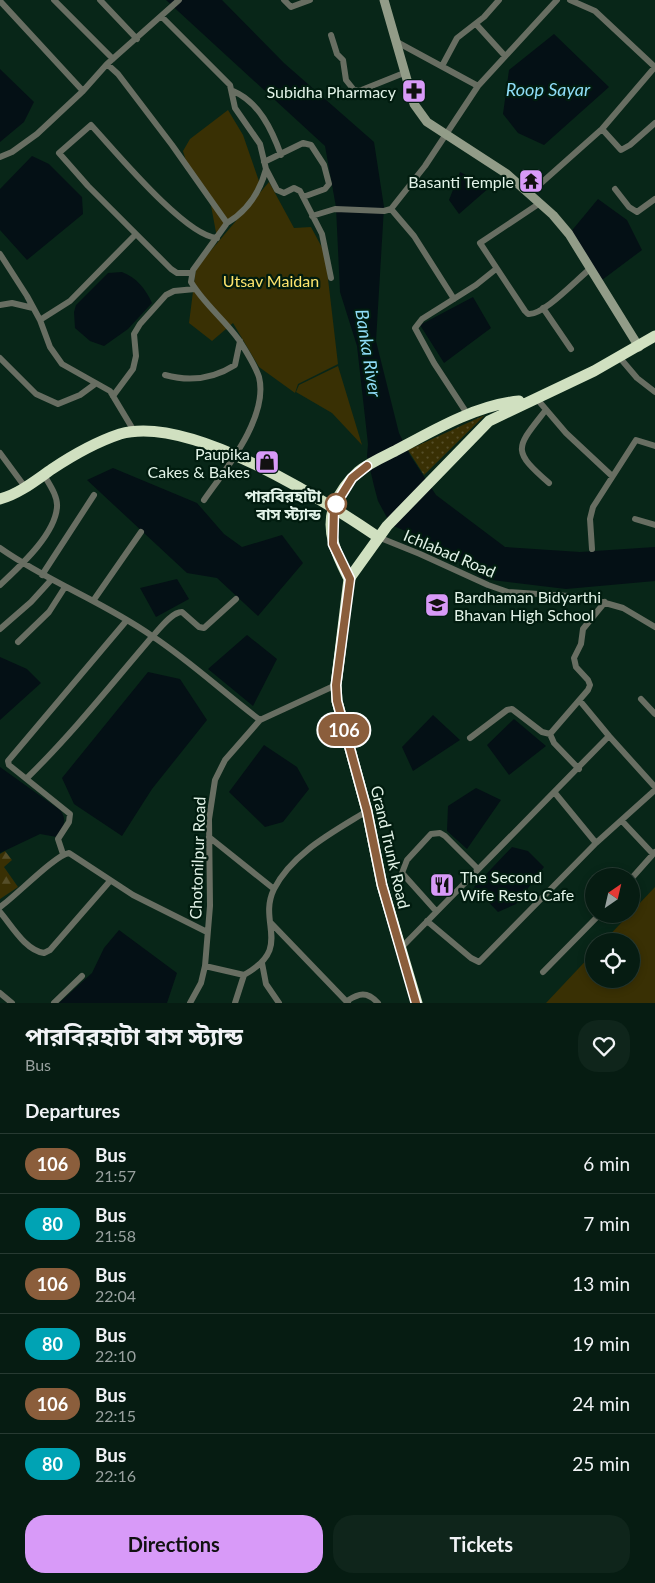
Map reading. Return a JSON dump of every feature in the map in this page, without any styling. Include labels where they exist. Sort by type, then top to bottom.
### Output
[{"type":"highway","points":[[350,579],[333,544],[334,507],[352,478],[367,466],[431,432],[468,416],[509,403],[534,400],[620,358],[655,336]]},
{"type":"highway","name":"Grand Trunk Road","points":[[416,1003],[382,885],[367,811],[340,716],[336,685],[350,579],[378,537],[490,421],[534,400]]},
{"type":"highway","points":[[0,499],[25,487],[86,449],[120,434],[134,432],[168,433],[234,456],[334,507],[378,537]]},
{"type":"street","points":[[54,0],[113,59]]},
{"type":"street","points":[[100,0],[138,39]]},
{"type":"street","points":[[0,157],[12,152],[37,134],[83,91],[106,64],[138,39],[179,0]]},
{"type":"street","points":[[284,0],[291,7],[310,0]]},
{"type":"street","points":[[384,0],[414,104],[427,122],[507,174],[540,203],[569,234],[639,347]]},
{"type":"street","points":[[442,66],[457,38],[493,9],[499,0]]},
{"type":"street","points":[[388,210],[424,166],[478,86],[558,0]]},
{"type":"street","points":[[530,193],[602,130],[655,67],[595,11],[570,0]]},
{"type":"street","points":[[0,1],[83,91]]},
{"type":"street","points":[[161,16],[224,78],[233,91],[254,105],[271,131],[281,155]]},
{"type":"street","points":[[476,24],[504,56]]},
{"type":"street","points":[[331,35],[337,54],[343,60],[346,80],[354,90],[359,91],[404,74]]},
{"type":"street","points":[[395,41],[478,86]]},
{"type":"street","points":[[106,64],[118,74],[154,121],[226,223]]},
{"type":"street","points":[[233,91],[235,108],[260,144],[266,169],[280,192],[298,188],[303,197],[325,242],[331,278]]},
{"type":"street","points":[[602,130],[621,150],[655,124]]},
{"type":"street","points":[[192,273],[177,273],[135,235],[59,153],[91,125],[177,216],[207,237],[217,238]]},
{"type":"street","points":[[264,162],[307,142],[322,160],[328,174],[329,184],[325,189],[303,197]]},
{"type":"street","points":[[204,500],[249,431],[260,394],[259,378],[240,341],[201,300],[191,282],[192,273],[226,223],[237,217],[258,192],[266,169]]},
{"type":"street","points":[[615,189],[629,207],[638,212],[655,199]]},
{"type":"street","points":[[540,203],[480,243],[528,314],[536,313],[566,292],[590,269]]},
{"type":"street","points":[[312,216],[335,209],[388,210],[414,236],[454,299]]},
{"type":"street","points":[[40,320],[70,301],[135,235]]},
{"type":"street","points":[[0,254],[10,266],[40,320],[50,347],[62,364],[110,391],[134,432]]},
{"type":"street","points":[[468,416],[434,363],[415,328],[422,319],[496,269]]},
{"type":"street","points":[[113,396],[133,369],[136,356],[134,334],[140,324],[166,295],[174,291],[195,289]]},
{"type":"street","points":[[0,305],[12,303],[33,308]]},
{"type":"street","points":[[543,308],[571,349]]},
{"type":"street","points":[[165,375],[183,380],[222,373],[235,365],[240,341]]},
{"type":"street","points":[[0,358],[36,394],[58,404],[80,395],[95,384]]},
{"type":"street","points":[[620,358],[637,378],[655,392]]},
{"type":"street","points":[[534,400],[612,476]]},
{"type":"street","points":[[546,411],[524,438],[520,448],[522,456],[529,466],[548,483]]},
{"type":"street","points":[[592,549],[590,519],[593,507],[636,440],[655,446]]},
{"type":"street","points":[[0,453],[25,487]]},
{"type":"street","points":[[0,585],[22,564],[48,532],[55,516],[58,505],[44,474]]},
{"type":"street","points":[[42,575],[94,496]]},
{"type":"street","points":[[635,519],[655,525]]},
{"type":"street","points":[[93,601],[141,532]]},
{"type":"street","name":"Ichlabad Road","points":[[378,537],[420,554],[466,577],[508,592],[584,596],[623,608],[655,627]]},
{"type":"street","points":[[0,548],[22,564],[128,620],[153,636],[260,720]]},
{"type":"street","points":[[0,629],[31,602],[51,580]]},
{"type":"street","points":[[18,642],[49,612],[65,587]]},
{"type":"street","points":[[27,778],[83,720],[153,636],[178,611],[185,614],[199,627],[204,628],[236,599]]},
{"type":"street","points":[[550,734],[580,701],[590,685],[576,667],[574,658],[581,644],[583,629],[605,602]]},
{"type":"street","points":[[63,854],[58,839],[70,822],[70,814],[9,765],[10,758],[128,620]]},
{"type":"street","name":"Chotonilpur Road","points":[[190,1003],[201,984],[205,966],[210,906],[209,819],[215,780],[225,760],[260,720],[336,685]]},
{"type":"street","points":[[641,699],[655,714]]},
{"type":"street","points":[[427,921],[470,958],[479,962],[596,843],[622,821],[655,788],[580,701]]},
{"type":"street","points":[[470,738],[507,710],[512,709],[542,732],[550,734]]},
{"type":"street","points":[[550,734],[554,743],[579,769]]},
{"type":"street","points":[[400,949],[579,769],[609,736]]},
{"type":"street","points":[[555,793],[596,843]]},
{"type":"street","points":[[235,1003],[244,976],[262,963],[271,950],[270,904],[274,890],[302,855],[367,811]]},
{"type":"street","points":[[622,821],[654,853],[640,869]]},
{"type":"street","points":[[436,911],[402,873],[407,860],[431,834],[440,833],[445,836],[478,869]]},
{"type":"street","points":[[210,837],[274,890]]},
{"type":"street","points":[[0,907],[63,854],[69,853],[110,881],[171,915],[208,932]]},
{"type":"street","points":[[0,912],[29,946],[36,952],[44,953],[50,950],[110,881]]},
{"type":"street","points":[[271,923],[348,1002],[358,994],[364,994],[371,996],[378,1003]]},
{"type":"street","points":[[543,972],[591,923]]},
{"type":"street","points":[[262,963],[266,984],[279,1003]]},
{"type":"street","points":[[205,966],[244,976]]},
{"type":"street","points":[[54,1003],[82,976]]},
{"type":"street","points":[[0,993],[12,1003]]},
{"type":"green space","points":[[228,110],[243,135],[261,187],[217,238],[210,200],[188,168],[183,151],[190,139]]},
{"type":"green space","name":"Utsav Maidan","points":[[269,182],[294,228],[311,227],[325,253],[338,364],[298,384],[295,393],[259,367],[233,323],[212,341],[189,323],[196,268]]},
{"type":"green space","points":[[338,366],[362,445],[332,413],[296,392],[299,385]]},
{"type":"green space","points":[[485,415],[424,475],[408,450]]},
{"type":"green space","points":[[5,851],[12,860],[4,867],[18,887],[0,899],[0,854]]},
{"type":"green space","points":[[655,887],[655,1003],[546,1003],[585,962],[585,988],[640,988],[640,933],[612,933],[621,923],[640,923],[640,903]]},
{"type":"water","name":"Banka River","points":[[166,0],[222,0],[284,63],[374,142],[384,207],[376,341],[399,433],[410,455],[436,495],[505,547],[580,552],[655,547],[655,581],[566,589],[484,579],[429,541],[391,525],[378,501],[367,456],[368,444],[357,346],[340,292],[336,207],[325,146]]},
{"type":"water","name":"Roop Sayar","points":[[554,34],[609,87],[544,145],[518,133],[503,114],[509,70]]},
{"type":"water","points":[[0,69],[34,102],[24,122],[0,142]]},
{"type":"water","points":[[32,156],[49,164],[82,197],[83,214],[27,260],[0,230],[0,189]]},
{"type":"water","points":[[460,172],[490,187],[459,214],[449,200]]},
{"type":"water","points":[[598,199],[627,220],[642,250],[598,283],[569,234]]},
{"type":"water","points":[[122,272],[140,284],[152,303],[128,329],[104,346],[90,341],[75,328],[74,312],[76,305],[108,273]]},
{"type":"water","points":[[473,297],[491,328],[444,363],[420,325]]},
{"type":"water","points":[[113,468],[197,503],[224,534],[242,547],[282,535],[303,563],[258,616],[217,578],[187,573],[87,480]]},
{"type":"water","points":[[177,579],[189,599],[156,617],[140,588]]},
{"type":"water","points":[[247,635],[277,659],[253,706],[208,669]]},
{"type":"water","points":[[0,657],[27,669],[41,683],[0,720]]},
{"type":"water","points":[[148,672],[180,679],[207,720],[152,789],[122,836],[74,804],[62,778]]},
{"type":"water","points":[[433,715],[460,740],[413,771],[402,747]]},
{"type":"water","points":[[514,719],[546,746],[509,775],[487,745]]},
{"type":"water","points":[[264,745],[297,767],[309,789],[283,822],[265,827],[229,792]]},
{"type":"water","points":[[0,767],[60,810],[64,820],[63,827],[57,837],[40,834],[0,853]]},
{"type":"water","points":[[476,788],[501,800],[467,849],[447,831],[448,806]]},
{"type":"water","points":[[512,847],[528,851],[544,867],[516,904],[498,912],[474,887]]},
{"type":"water","points":[[119,930],[177,973],[167,1003],[59,1003],[92,973],[104,948]]},
{"type":"bus line","name":"106","points":[[367,466],[352,478],[334,507],[332,523],[333,544],[350,579],[338,664],[337,701],[367,811],[376,861],[388,909],[416,1003]]},
{"type":"place","name":"Subidha Pharmacy","points":[[414,91]]},
{"type":"place","name":"Basanti Temple","points":[[531,181]]},
{"type":"place","name":"Paupika Cakes & Bakes","points":[[267,462]]},
{"type":"place","name":"পারবিরহাটা বাস স্ট্যান্ড","points":[[336,504]]},
{"type":"place","name":"Bardhaman Bidyarthi Bhavan High School","points":[[437,605]]},
{"type":"place","name":"The Second Wife Resto Cafe","points":[[442,885]]}]
